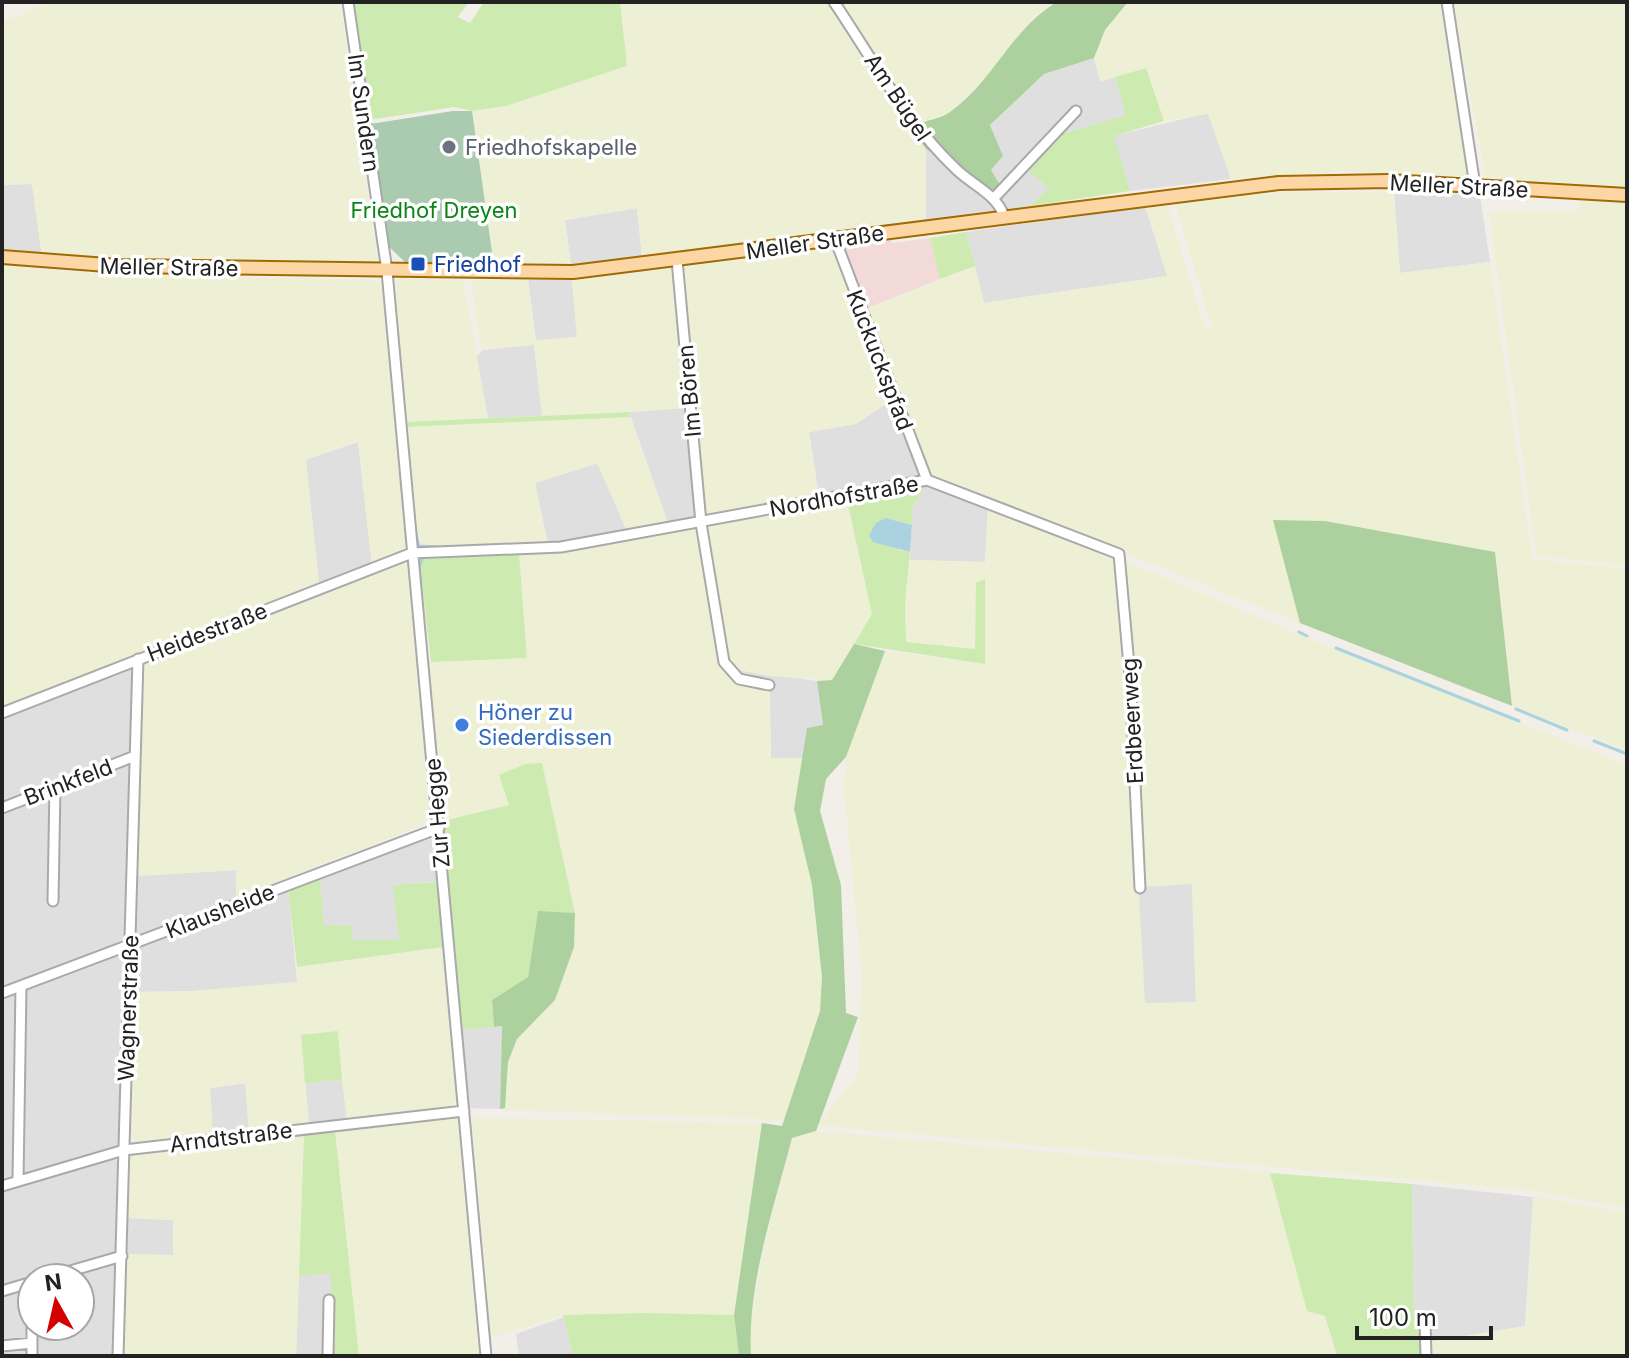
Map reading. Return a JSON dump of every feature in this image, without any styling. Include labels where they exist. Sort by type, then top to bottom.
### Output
[{"type":"main road","name":"Meller Straße","points":[[2,257],[80,265],[573,272],[1279,183],[1389,181],[1627,195]]},
{"type":"street","name":"Im Sundern","points":[[348,2],[387,271]]},
{"type":"street","name":"Am Bügel","points":[[834,2],[927,142],[965,178],[994,198],[1004,216]]},
{"type":"street","points":[[1447,2],[1475,186]]},
{"type":"street","points":[[994,198],[1076,111]]},
{"type":"street","name":"Kuckuckspfad","points":[[835,239],[927,480]]},
{"type":"street","name":"Im Bören","points":[[677,260],[701,523]]},
{"type":"street","name":"Zur Hegge","points":[[387,271],[486,1356]]},
{"type":"street","name":"Nordhofstraße","points":[[412,553],[561,547],[927,480],[1119,554]]},
{"type":"street","points":[[701,523],[724,662],[739,679],[769,685]]},
{"type":"street","name":"Heidestraße","points":[[2,713],[412,553]]},
{"type":"street","name":"Erdbeerweg","points":[[1119,554],[1130,677],[1140,888]]},
{"type":"street","name":"Wagnerstraße","points":[[118,1356],[138,659]]},
{"type":"street","name":"Brinkfeld","points":[[2,808],[135,756]]},
{"type":"street","points":[[53,901],[55,786]]},
{"type":"street","name":"Klausheide","points":[[2,993],[439,828]]},
{"type":"street","points":[[18,1181],[21,986]]},
{"type":"street","name":"Arndtstraße","points":[[2,1186],[124,1150],[464,1111]]},
{"type":"street","points":[[96,1264],[122,1256]]},
{"type":"street","points":[[328,1356],[329,1300]]},
{"type":"street","points":[[1425,1321],[1426,1356]]},
{"type":"street","points":[[2,1346],[32,1343],[32,1356]]},
{"type":"shaded area","points":[[1094,58],[1100,81],[1115,77],[1127,115],[1065,133],[1050,189],[1030,206],[926,219],[926,149],[994,191],[991,170],[1003,156],[990,125],[1044,74]]},
{"type":"shaded area","points":[[1208,113],[1231,179],[1130,191],[1113,136]]},
{"type":"shaded area","points":[[32,184],[42,256],[2,249],[2,185]]},
{"type":"shaded area","points":[[1394,193],[1480,195],[1490,262],[1400,273]]},
{"type":"shaded area","points":[[1145,206],[1168,276],[984,303],[966,232]]},
{"type":"shaded area","points":[[637,208],[642,257],[571,266],[565,220]]},
{"type":"shaded area","points":[[891,237],[892,243],[930,238],[940,279],[865,309],[840,245]]},
{"type":"shaded area","points":[[528,280],[572,280],[577,337],[536,341]]},
{"type":"shaded area","points":[[534,345],[542,416],[488,418],[476,356],[483,350]]},
{"type":"shaded area","points":[[889,397],[922,477],[819,497],[809,432],[856,424],[887,403]]},
{"type":"shaded area","points":[[687,408],[696,512],[693,518],[668,523],[629,412]]},
{"type":"shaded area","points":[[358,442],[372,565],[319,583],[305,460]]},
{"type":"shaded area","points":[[598,463],[627,531],[548,545],[535,483]]},
{"type":"shaded area","points":[[927,482],[988,507],[985,562],[910,560],[913,507]]},
{"type":"shaded area","points":[[129,667],[134,671],[120,1143],[115,1149],[2,1181],[2,716]]},
{"type":"shaded area","points":[[733,669],[817,681],[823,726],[807,728],[804,758],[771,758],[769,690],[737,681]]},
{"type":"shaded area","points":[[434,821],[442,821],[446,881],[393,885],[400,940],[352,940],[324,925],[320,876],[430,828]]},
{"type":"shaded area","points":[[237,870],[240,907],[288,889],[297,982],[194,991],[134,992],[136,876]]},
{"type":"shaded area","points":[[1192,883],[1196,1002],[1144,1004],[1136,887]]},
{"type":"shaded area","points":[[502,1026],[500,1109],[467,1108],[460,1030]]},
{"type":"shaded area","points":[[342,1080],[347,1120],[309,1123],[305,1083]]},
{"type":"shaded area","points":[[246,1083],[249,1136],[213,1140],[210,1088]]},
{"type":"shaded area","points":[[113,1158],[119,1163],[114,1356],[2,1356],[2,1190]]},
{"type":"shaded area","points":[[1412,1184],[1533,1197],[1525,1326],[1423,1343],[1414,1323]]},
{"type":"shaded area","points":[[128,1218],[173,1220],[173,1256],[127,1254]]},
{"type":"shaded area","points":[[331,1272],[331,1356],[296,1356],[299,1276]]},
{"type":"shaded area","points":[[564,1317],[573,1356],[519,1356],[516,1334]]},
{"type":"green space","points":[[53,2],[340,2],[378,264],[42,256],[32,184],[2,185],[2,22]]},
{"type":"green space","points":[[350,2],[469,2],[458,17],[470,23],[484,2],[620,2],[627,66],[506,106],[472,111],[454,107],[369,120]]},
{"type":"green space","points":[[620,2],[828,2],[925,145],[926,219],[642,257],[637,208],[565,220],[571,266],[494,266],[472,111],[506,106],[626,66]]},
{"type":"green space","points":[[841,2],[1057,2],[1034,15],[993,72],[948,114],[920,122],[900,98]]},
{"type":"green space","points":[[1057,2],[1128,2],[1105,30],[1094,58],[1044,74],[990,125],[1003,156],[991,170],[1000,185],[993,191],[926,149],[912,130],[921,123],[945,115],[965,100],[1027,26]]},
{"type":"green space","points":[[1128,2],[1442,2],[1470,169],[1466,177],[1348,171],[1231,179],[1208,114],[1164,121],[1146,68],[1100,82],[1094,58],[1105,31]]},
{"type":"green space","points":[[1453,2],[1627,2],[1627,188],[1486,178]]},
{"type":"green space","points":[[1146,68],[1164,121],[1114,136],[1130,191],[1030,206],[1049,188],[1024,167],[1058,130],[1065,133],[1126,115],[1115,77]]},
{"type":"green space","name":"Friedhof Dreyen","points":[[453,111],[472,111],[494,266],[405,262],[387,245],[370,124]]},
{"type":"green space","points":[[1285,192],[1394,193],[1400,273],[1490,262],[1532,559],[1627,569],[1627,750],[1512,706],[1495,552],[1325,521],[1273,520],[1300,623],[930,475],[865,309],[975,266],[984,303],[1167,276],[1145,206],[1167,204],[1204,327],[1215,326],[1209,318],[1175,203]]},
{"type":"green space","points":[[1583,201],[1627,203],[1627,565],[1536,556],[1489,211],[1576,211]]},
{"type":"green space","points":[[966,232],[975,266],[940,279],[930,238]]},
{"type":"green space","points":[[833,247],[889,397],[887,403],[856,424],[809,432],[819,497],[712,514],[703,510],[681,273],[686,267]]},
{"type":"green space","points":[[2,265],[97,274],[376,280],[382,285],[408,547],[372,565],[358,442],[306,459],[319,583],[2,710]]},
{"type":"green space","points":[[672,269],[687,408],[542,416],[534,345],[481,348],[471,280],[528,280],[536,340],[577,337],[572,280]]},
{"type":"green space","points":[[401,278],[463,280],[488,418],[405,422],[393,286]]},
{"type":"green space","points":[[629,412],[630,417],[406,427],[405,422]]},
{"type":"green space","points":[[630,417],[668,523],[627,531],[597,463],[535,483],[548,545],[422,546],[415,524],[406,427]]},
{"type":"green space","points":[[927,482],[913,507],[912,525],[886,518],[899,550],[910,552],[905,603],[906,642],[975,649],[976,583],[985,579],[985,664],[854,644],[872,614],[847,500]]},
{"type":"green space","points":[[847,500],[872,614],[832,680],[769,676],[733,669],[729,664],[707,527]]},
{"type":"green space","points":[[988,507],[1115,557],[1127,678],[1145,1003],[1196,1002],[1192,884],[1143,887],[1123,560],[1336,650],[1627,765],[1627,1208],[1534,1191],[818,1125],[858,1074],[862,974],[844,791],[846,757],[885,651],[985,663],[976,583],[976,649],[906,642],[905,603],[910,560],[985,562]]},
{"type":"green space","points":[[1273,520],[1325,521],[1495,552],[1512,706],[1300,623]]},
{"type":"green space","points":[[693,528],[699,532],[724,672],[737,681],[770,690],[771,758],[804,758],[794,809],[812,885],[822,977],[820,1012],[784,1120],[505,1110],[508,1062],[517,1039],[555,1000],[574,947],[575,912],[542,763],[510,805],[434,821],[424,739],[429,815],[424,825],[236,897],[236,870],[136,876],[142,664],[151,658],[403,561],[408,565],[418,662],[527,658],[519,553],[564,551]]},
{"type":"green space","points":[[519,553],[527,658],[431,662],[419,558]]},
{"type":"green space","points":[[854,644],[885,651],[846,757],[826,779],[820,811],[841,885],[846,1013],[858,1017],[816,1131],[792,1138],[757,1274],[751,1356],[739,1356],[734,1315],[762,1123],[782,1126],[820,1011],[822,977],[812,885],[794,809],[807,728],[823,725],[817,681],[832,680]]},
{"type":"green space","points":[[542,763],[575,913],[538,912],[528,977],[492,1000],[494,1027],[460,1030],[442,821],[509,805],[499,775],[525,764]]},
{"type":"green space","points":[[320,877],[324,925],[351,926],[352,940],[399,940],[393,885],[437,882],[443,947],[297,967],[288,889]]},
{"type":"green space","points":[[538,911],[575,913],[574,947],[555,1000],[517,1039],[508,1062],[505,1108],[500,1109],[502,1026],[494,1027],[492,1000],[528,977]]},
{"type":"green space","points":[[443,947],[457,1099],[452,1106],[347,1120],[337,1031],[301,1036],[309,1123],[249,1131],[245,1083],[210,1088],[213,1135],[137,1144],[129,1132],[134,992],[194,991],[297,982],[297,967]]},
{"type":"green space","points":[[338,1031],[342,1080],[305,1083],[301,1035]]},
{"type":"green space","points":[[457,1116],[479,1356],[359,1356],[335,1131]]},
{"type":"green space","points":[[472,1118],[762,1123],[734,1315],[563,1315],[494,1337],[491,1334]]},
{"type":"green space","points":[[335,1131],[359,1356],[331,1356],[331,1273],[299,1276],[304,1134]]},
{"type":"green space","points":[[816,1131],[1270,1172],[1307,1310],[1325,1316],[1337,1356],[751,1356],[749,1330],[766,1240],[792,1138]]},
{"type":"green space","points":[[304,1134],[296,1356],[123,1356],[127,1254],[173,1255],[173,1220],[128,1218],[129,1159],[135,1152]]},
{"type":"green space","points":[[1270,1173],[1412,1184],[1414,1323],[1423,1343],[1423,1356],[1337,1356],[1325,1316],[1307,1311]]},
{"type":"green space","points":[[1534,1196],[1627,1213],[1627,1356],[1431,1356],[1430,1342],[1526,1326]]},
{"type":"green space","points":[[563,1315],[734,1315],[739,1356],[573,1356]]},
{"type":"water","points":[[886,518],[912,525],[910,552],[873,542],[869,535],[876,523]]},
{"type":"waterway","points":[[416,534],[419,546],[438,547]]},
{"type":"waterway","points":[[423,557],[419,567],[424,632]]},
{"type":"waterway","points":[[1299,632],[1307,636]]},
{"type":"waterway","points":[[1336,648],[1519,721]]},
{"type":"waterway","points":[[1516,709],[1567,730]]},
{"type":"waterway","points":[[1594,741],[1627,754]]},
{"type":"waterway","points":[[429,777],[432,816]]},
{"type":"waterway","points":[[488,1326],[489,1341]]},
{"type":"place","name":"Friedhofskapelle","points":[[449,147]]},
{"type":"place","name":"Friedhof","points":[[418,264]]},
{"type":"place","name":"Höner zu Siederdissen","points":[[462,725]]}]
